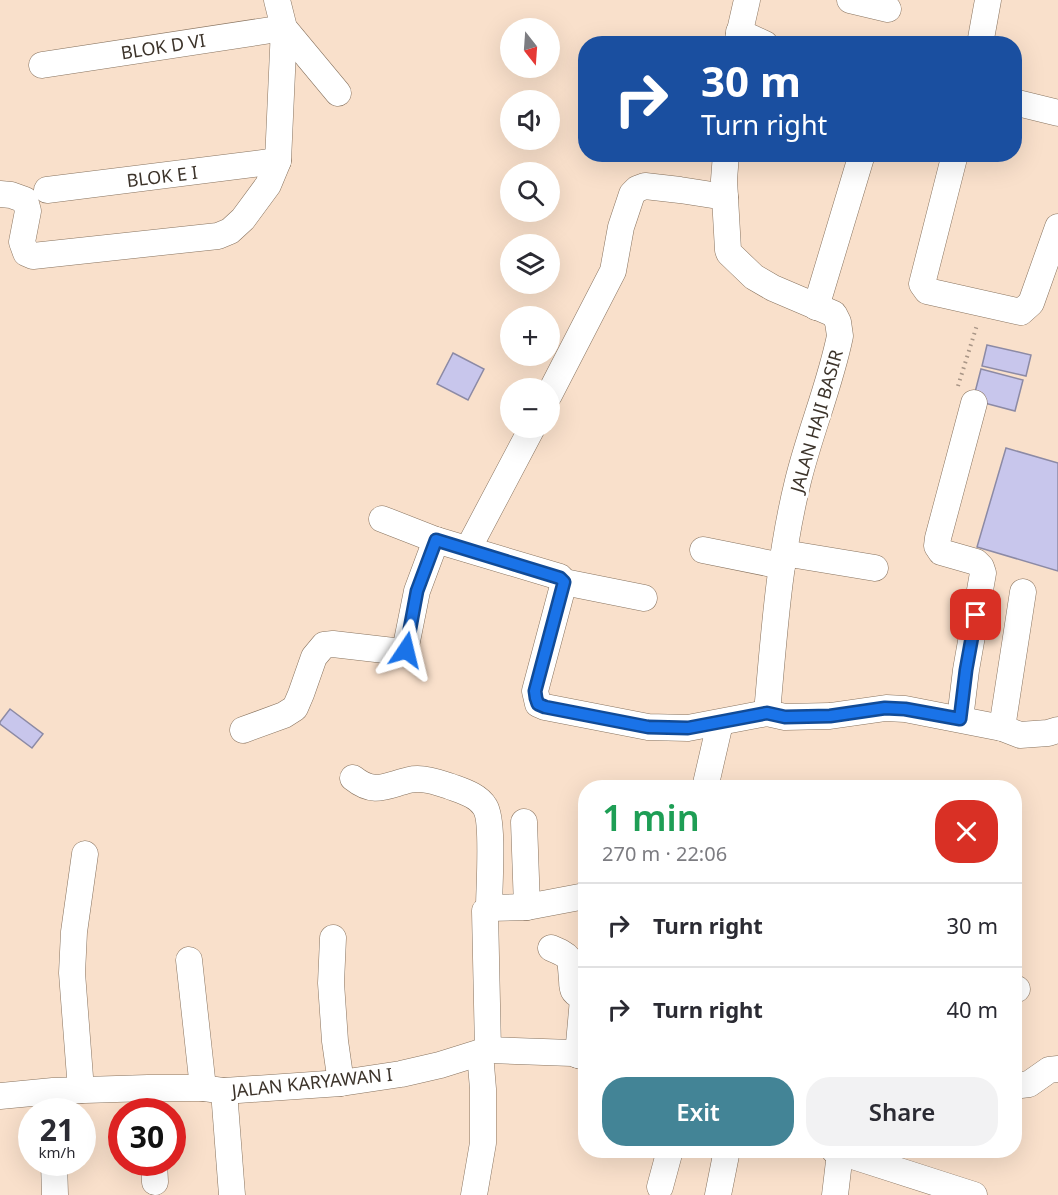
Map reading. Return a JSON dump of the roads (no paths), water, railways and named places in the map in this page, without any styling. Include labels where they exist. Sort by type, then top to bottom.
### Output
[{"type":"street","points":[[0,194],[24,200],[28,212],[22,242],[26,253],[33,256],[218,236],[230,231],[243,219],[268,185],[278,161],[284,28],[277,0]]},
{"type":"street","points":[[738,36],[747,0]]},
{"type":"street","points":[[850,0],[888,9]]},
{"type":"street","points":[[981,36],[988,0]]},
{"type":"street","points":[[284,28],[338,93]]},
{"type":"street","name":"BLOK D VI","points":[[42,65],[284,28]]},
{"type":"street","points":[[1022,104],[1058,113]]},
{"type":"street","name":"BLOK E I","points":[[47,190],[278,161]]},
{"type":"street","name":"JALAN HAJI BASIR","points":[[725,162],[724,180],[729,253],[754,277],[773,288],[834,314],[840,336],[798,481],[776,603],[767,713]]},
{"type":"street","points":[[816,307],[860,162]]},
{"type":"street","points":[[953,162],[922,284],[927,291],[1021,312],[1031,303],[1058,227]]},
{"type":"street","points":[[557,378],[614,271],[621,227],[632,194],[645,186],[725,197]]},
{"type":"street","points":[[960,719],[983,573],[976,562],[941,552],[938,538],[966,396]]},
{"type":"street","points":[[468,549],[527,438]]},
{"type":"street","points":[[381,519],[436,540],[560,578],[564,582],[644,598]]},
{"type":"street","points":[[243,730],[295,708],[314,657],[324,645],[405,651],[417,591],[436,540]]},
{"type":"street","points":[[703,550],[875,568]]},
{"type":"street","points":[[564,582],[535,691],[538,704],[545,707],[648,727],[688,728],[767,713],[785,717],[830,716],[885,708],[905,709],[960,719],[1002,728],[1020,735],[1058,730]]},
{"type":"street","points":[[1002,728],[1023,592]]},
{"type":"street","points":[[707,780],[720,723]]},
{"type":"street","points":[[353,778],[363,786],[378,788],[412,779],[432,780],[465,792],[479,800],[485,807],[490,822],[489,908]]},
{"type":"street","points":[[524,822],[527,907]]},
{"type":"street","points":[[81,1090],[72,955],[85,854]]},
{"type":"street","points":[[474,1195],[483,1143],[485,911],[489,908],[527,907],[578,897]]},
{"type":"street","points":[[333,938],[331,983],[341,1083]]},
{"type":"street","points":[[551,948],[567,955],[570,959],[572,989],[578,995]]},
{"type":"street","points":[[189,960],[232,1195]]},
{"type":"street","name":"JALAN KARYAWAN I","points":[[162,1098],[214,1090],[341,1083],[401,1074],[484,1052],[578,1055]]},
{"type":"street","points":[[1022,1085],[1029,1084],[1048,1070],[1058,1069]]},
{"type":"street","name":"JALAN KARYAWAN I","points":[[61,1098],[81,1090],[135,1098]]},
{"type":"street","name":"JALAN KARYAWAN I","points":[[0,1096],[21,1098]]},
{"type":"street","points":[[660,1187],[668,1158]]},
{"type":"street","points":[[718,1195],[725,1158]]},
{"type":"street","points":[[835,1195],[837,1158]]},
{"type":"street","points":[[882,1158],[904,1161],[974,1195]]},
{"type":"street","points":[[54,1176],[55,1195]]}]
